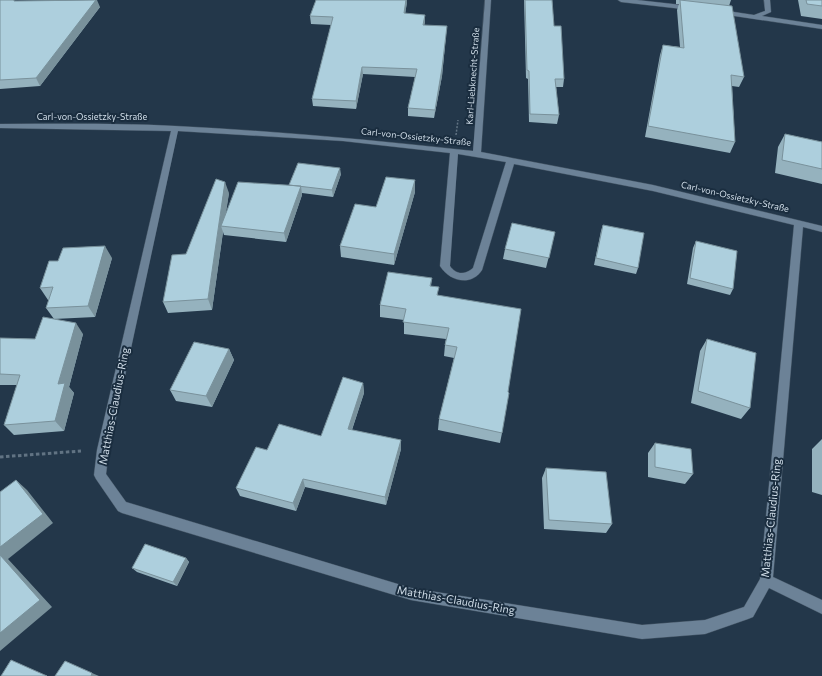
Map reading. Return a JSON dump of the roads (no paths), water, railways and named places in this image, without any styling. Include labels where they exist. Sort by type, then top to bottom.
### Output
[{"type":"street","name":"Karl-Liebknecht-Straße","points":[[477,154],[488,0]]},
{"type":"street","points":[[621,0],[695,9]]},
{"type":"street","points":[[754,17],[768,12],[767,0]]},
{"type":"street","points":[[717,12],[822,27]]},
{"type":"street","name":"Carl-von-Ossietzky-Straße","points":[[0,126],[175,128],[335,139],[477,154],[658,189],[822,229]]},
{"type":"street","name":"Matthias-Claudius-Ring","points":[[175,128],[103,450],[100,475],[122,507],[411,594],[642,632],[705,627],[748,612],[766,580],[799,223]]},
{"type":"street","points":[[454,152],[445,266],[447,272],[458,277],[470,276],[477,270],[511,160]]},
{"type":"street","points":[[766,580],[822,607]]}]
